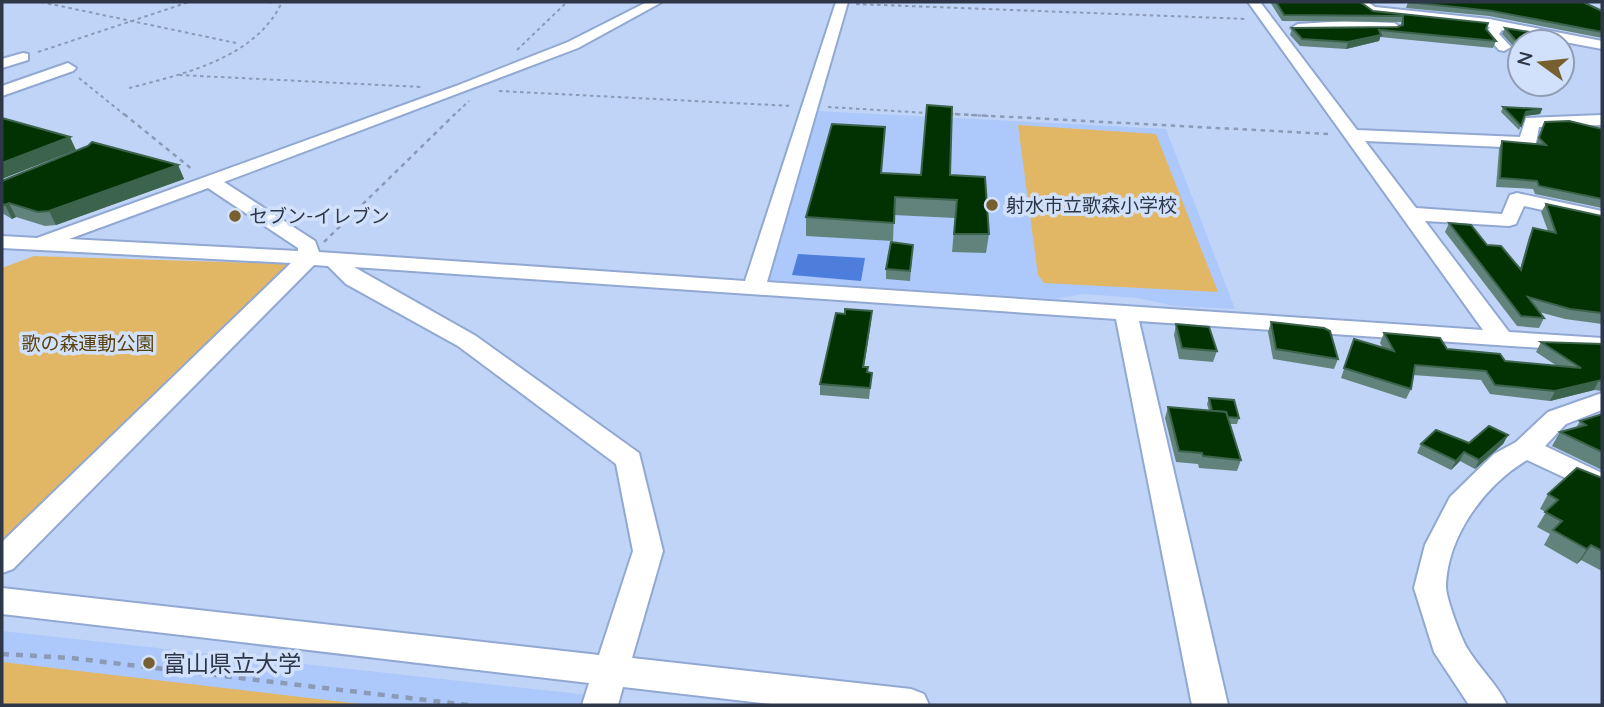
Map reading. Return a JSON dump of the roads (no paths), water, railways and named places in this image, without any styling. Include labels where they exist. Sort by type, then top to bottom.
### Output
[{"type":"street","points":[[2,257],[472,89],[573,45],[656,2]]},
{"type":"street","points":[[754,288],[841,2]]},
{"type":"street","points":[[1254,2],[1503,339]]},
{"type":"street","points":[[1361,2],[1371,11],[1602,46]]},
{"type":"street","points":[[1374,2],[1428,2]]},
{"type":"street","points":[[1269,24],[1326,29],[1346,25],[1495,29]]},
{"type":"street","points":[[1495,29],[1504,47]]},
{"type":"street","points":[[2,51],[23,57],[2,64]]},
{"type":"street","points":[[2,91],[68,68]]},
{"type":"street","points":[[1351,135],[1527,143],[1532,122],[1602,120]]},
{"type":"street","points":[[1551,122],[1602,135]]},
{"type":"street","points":[[211,182],[308,245],[321,259],[467,341],[629,460],[648,551],[600,705]]},
{"type":"street","points":[[1410,214],[1508,220],[1517,199],[1602,217]]},
{"type":"street","points":[[2,242],[321,259],[1602,345]]},
{"type":"street","points":[[2,561],[321,259]]},
{"type":"street","points":[[1126,313],[1210,705]]},
{"type":"street","points":[[1489,705],[1451,652],[1430,588],[1440,545],[1460,504],[1503,461],[1526,448],[1557,418],[1602,401]]},
{"type":"street","points":[[1526,448],[1602,485]]},
{"type":"street","points":[[2,601],[911,705]]},
{"type":"water","points":[[798,254],[865,258],[861,281],[792,275]]},
{"type":"place","name":"射水市立歌森小学校","points":[[992,205]]},
{"type":"place","name":"セブン-イレブン","points":[[235,216]]},
{"type":"place","name":"富山県立大学","points":[[149,663]]},
{"type":"park label","name":"歌の森運動公園","points":[[88,343]]}]
